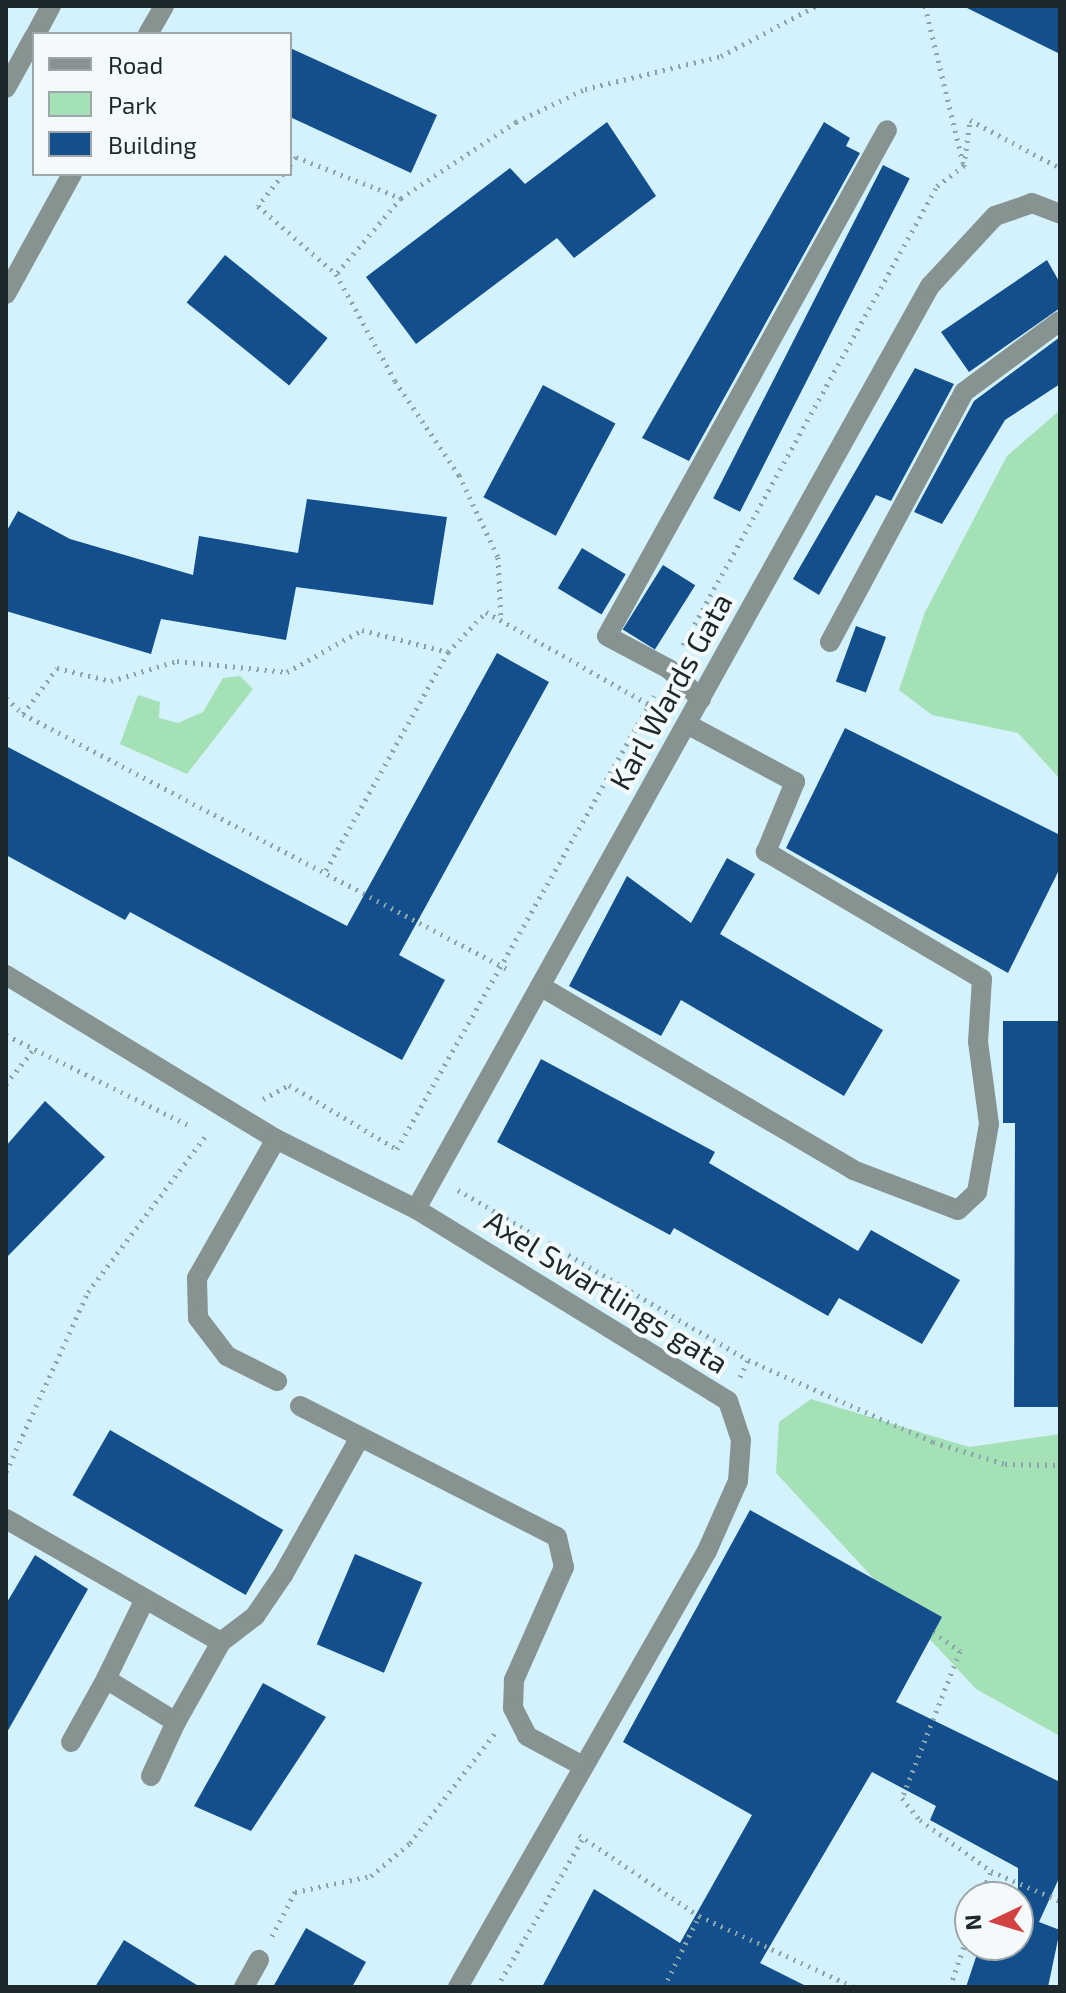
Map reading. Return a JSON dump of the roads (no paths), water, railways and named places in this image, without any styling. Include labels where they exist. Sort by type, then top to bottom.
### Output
[{"type":"street","points":[[37,32],[51,6]]},
{"type":"street","points":[[149,32],[164,6]]},
{"type":"street","points":[[6,88],[32,41]]},
{"type":"street","points":[[701,699],[669,669],[607,636],[887,130]]},
{"type":"street","points":[[6,294],[71,176]]},
{"type":"street","name":"Karl Wards Gata","points":[[416,1209],[930,286],[995,216],[1032,203],[1060,214]]},
{"type":"street","points":[[830,642],[964,392],[1060,321]]},
{"type":"street","points":[[540,986],[853,1170],[958,1210],[977,1192],[989,1124],[978,1042],[982,979],[766,852],[795,782],[687,724]]},
{"type":"street","name":"Axel Swartlings gata","points":[[6,975],[276,1139],[416,1209],[693,1373],[728,1401],[741,1440],[738,1481],[707,1551],[581,1765],[458,1987]]},
{"type":"street","points":[[276,1139],[197,1278],[198,1318],[227,1356],[277,1381]]},
{"type":"street","points":[[300,1406],[359,1439],[557,1537],[564,1567],[514,1680],[516,1720],[527,1736],[581,1765]]},
{"type":"street","points":[[151,1776],[176,1722],[221,1642],[255,1616],[283,1575],[359,1439]]},
{"type":"street","points":[[6,1519],[221,1642]]},
{"type":"street","points":[[71,1742],[145,1599]]},
{"type":"street","points":[[106,1679],[176,1722]]},
{"type":"street","points":[[244,1987],[259,1960]]}]
